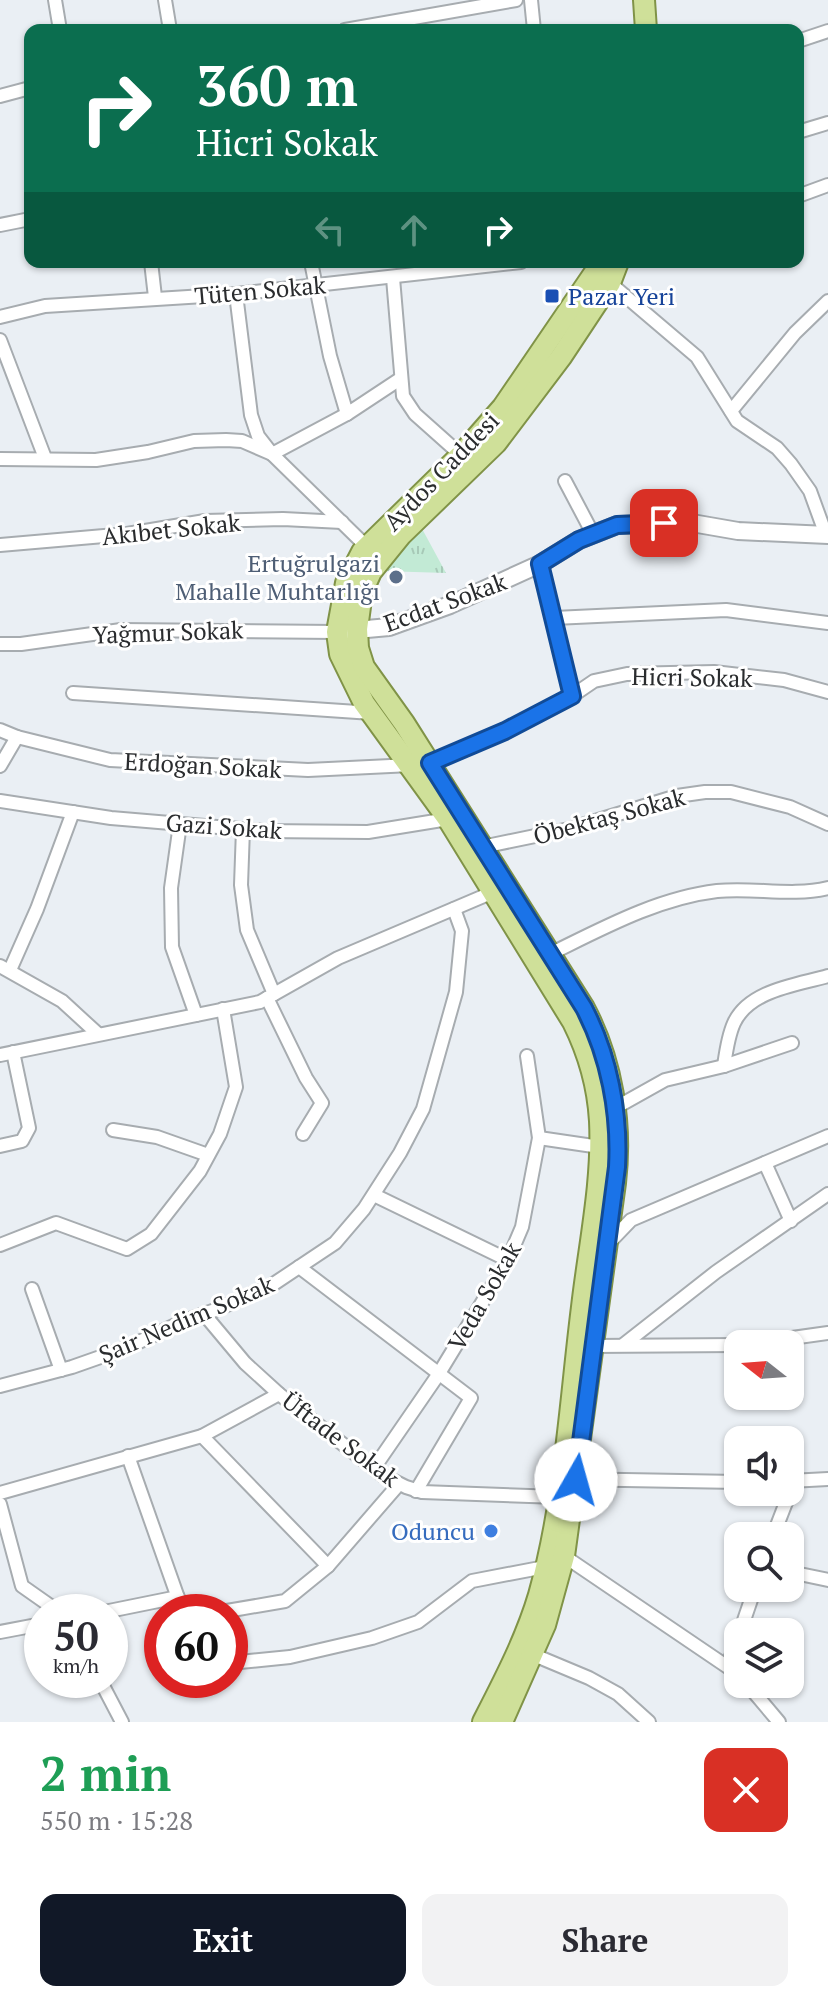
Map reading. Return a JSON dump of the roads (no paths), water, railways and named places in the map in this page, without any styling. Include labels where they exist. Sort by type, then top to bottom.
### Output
[{"type":"main road","points":[[632,0],[633,24]]},
{"type":"main road","points":[[644,0],[646,24]]},
{"type":"main road","name":"Aydos Caddesi","points":[[483,1722],[531,1620],[565,1485],[592,1346],[606,1246],[618,1152],[615,1108],[599,1039],[584,1008],[550,954],[448,819],[338,615],[346,583],[367,547],[461,455],[503,407],[598,268]]},
{"type":"main road","name":"Aydos Caddesi","points":[[502,1722],[534,1655],[564,1556],[565,1485],[600,1147],[598,1101],[578,1032],[499,889],[482,847],[420,764],[372,713],[348,674],[340,654],[371,572],[401,535],[496,443],[561,357],[610,283],[616,268]]},
{"type":"street","points":[[55,0],[59,24]]},
{"type":"street","points":[[165,0],[169,24]]},
{"type":"street","points":[[379,24],[516,0]]},
{"type":"street","points":[[531,0],[533,24]]},
{"type":"street","points":[[804,39],[828,31]]},
{"type":"street","points":[[0,96],[24,90]]},
{"type":"street","points":[[804,130],[828,123]]},
{"type":"street","points":[[804,194],[828,185]]},
{"type":"street","points":[[0,225],[24,220]]},
{"type":"street","points":[[152,268],[155,297]]},
{"type":"street","points":[[312,268],[330,356],[347,414]]},
{"type":"street","name":"Tüten Sokak","points":[[0,317],[45,306],[236,294],[473,268]]},
{"type":"street","points":[[393,278],[403,396],[415,414],[461,455]]},
{"type":"street","points":[[610,283],[697,357],[737,421],[777,448],[791,464],[810,491],[827,535]]},
{"type":"street","points":[[236,294],[251,415],[258,436],[272,454],[367,547]]},
{"type":"street","points":[[731,411],[795,333],[828,301]]},
{"type":"street","points":[[0,340],[45,458]]},
{"type":"street","points":[[272,454],[347,414],[400,379]]},
{"type":"street","points":[[0,459],[96,460],[194,441],[226,440],[242,441],[272,454]]},
{"type":"street","points":[[565,481],[593,534]]},
{"type":"street","name":"Akıbet Sokak","points":[[0,545],[127,534],[205,521],[342,522]]},
{"type":"street","name":"Ecdat Sokak","points":[[347,630],[389,627],[450,605],[540,564],[579,540],[617,525],[692,523],[738,531],[827,535]]},
{"type":"street","points":[[540,564],[572,696]]},
{"type":"street","points":[[554,618],[726,610],[828,623]]},
{"type":"street","name":"Yağmur Sokak","points":[[0,644],[121,630],[347,630]]},
{"type":"street","name":"Hicri Sokak","points":[[420,764],[505,731],[594,681],[627,674],[714,672],[784,680],[828,692]]},
{"type":"street","points":[[73,693],[372,713]]},
{"type":"street","name":"Erdoğan Sokak","points":[[0,730],[110,760],[308,770],[420,764]]},
{"type":"street","points":[[0,766],[17,737]]},
{"type":"street","name":"Öbektaş Sokak","points":[[482,847],[569,829],[677,796],[705,792],[731,792],[790,807],[828,824]]},
{"type":"street","name":"Gazi Sokak","points":[[0,801],[73,812],[243,829],[368,832],[448,819]]},
{"type":"street","points":[[73,812],[37,909],[5,968],[62,1001],[98,1034]]},
{"type":"street","points":[[180,824],[171,888],[172,947],[196,1015]]},
{"type":"street","points":[[243,829],[241,885],[247,930],[270,996],[306,1078],[322,1103],[303,1134]]},
{"type":"street","points":[[550,954],[638,913],[686,896],[721,891],[799,892],[828,888]]},
{"type":"street","points":[[0,1146],[22,1141],[29,1128],[6,1053],[196,1015],[270,996],[338,958],[499,889]]},
{"type":"street","name":"Şair Nedim Sokak","points":[[0,1386],[126,1348],[272,1285],[335,1243],[374,1195],[423,1109],[456,992],[462,931],[454,909]]},
{"type":"street","points":[[724,1066],[735,1020],[749,1004],[768,994],[828,976]]},
{"type":"street","points":[[0,1245],[56,1223],[127,1249],[151,1234],[200,1171],[220,1134],[236,1087],[223,1009]]},
{"type":"street","points":[[615,1108],[665,1080],[724,1066],[792,1043]]},
{"type":"street","name":"Veda Sokak","points":[[374,1468],[438,1375],[508,1260],[522,1227],[539,1138],[527,1056]]},
{"type":"street","points":[[113,1130],[157,1137],[208,1155]]},
{"type":"street","points":[[606,1246],[631,1220],[828,1136]]},
{"type":"street","points":[[539,1138],[600,1147]]},
{"type":"street","points":[[765,1163],[791,1221]]},
{"type":"street","points":[[623,1345],[706,1280],[828,1194]]},
{"type":"street","points":[[374,1195],[508,1260]]},
{"type":"street","points":[[299,1267],[471,1398],[416,1491]]},
{"type":"street","points":[[32,1289],[61,1370]]},
{"type":"street","name":"Üftade Sokak","points":[[204,1314],[245,1363],[279,1394],[374,1468],[416,1491],[724,1482]]},
{"type":"street","points":[[804,1336],[828,1333]]},
{"type":"street","points":[[592,1346],[724,1345]]},
{"type":"street","points":[[0,1493],[202,1436],[279,1394]]},
{"type":"street","points":[[202,1436],[328,1566]]},
{"type":"street","points":[[128,1456],[177,1594]]},
{"type":"street","points":[[804,1484],[828,1479]]},
{"type":"street","points":[[248,1607],[285,1601],[328,1566],[399,1484]]},
{"type":"street","points":[[0,1504],[22,1586],[33,1594]]},
{"type":"street","points":[[564,1556],[724,1663]]},
{"type":"street","points":[[0,1558],[15,1560]]},
{"type":"street","points":[[248,1661],[290,1657],[372,1638],[418,1622],[472,1581],[545,1567]]},
{"type":"street","points":[[804,1575],[828,1580]]},
{"type":"street","points":[[0,1632],[24,1627]]},
{"type":"street","points":[[534,1655],[618,1694],[649,1722]]},
{"type":"street","points":[[109,1698],[122,1722]]},
{"type":"street","points":[[759,1698],[779,1722]]},
{"type":"place","name":"Pazar Yeri","points":[[552,296]]},
{"type":"place","name":"Ertuğrulgazi Mahalle Muhtarlığı","points":[[396,577]]},
{"type":"place","name":"Oduncu","points":[[491,1531]]}]
